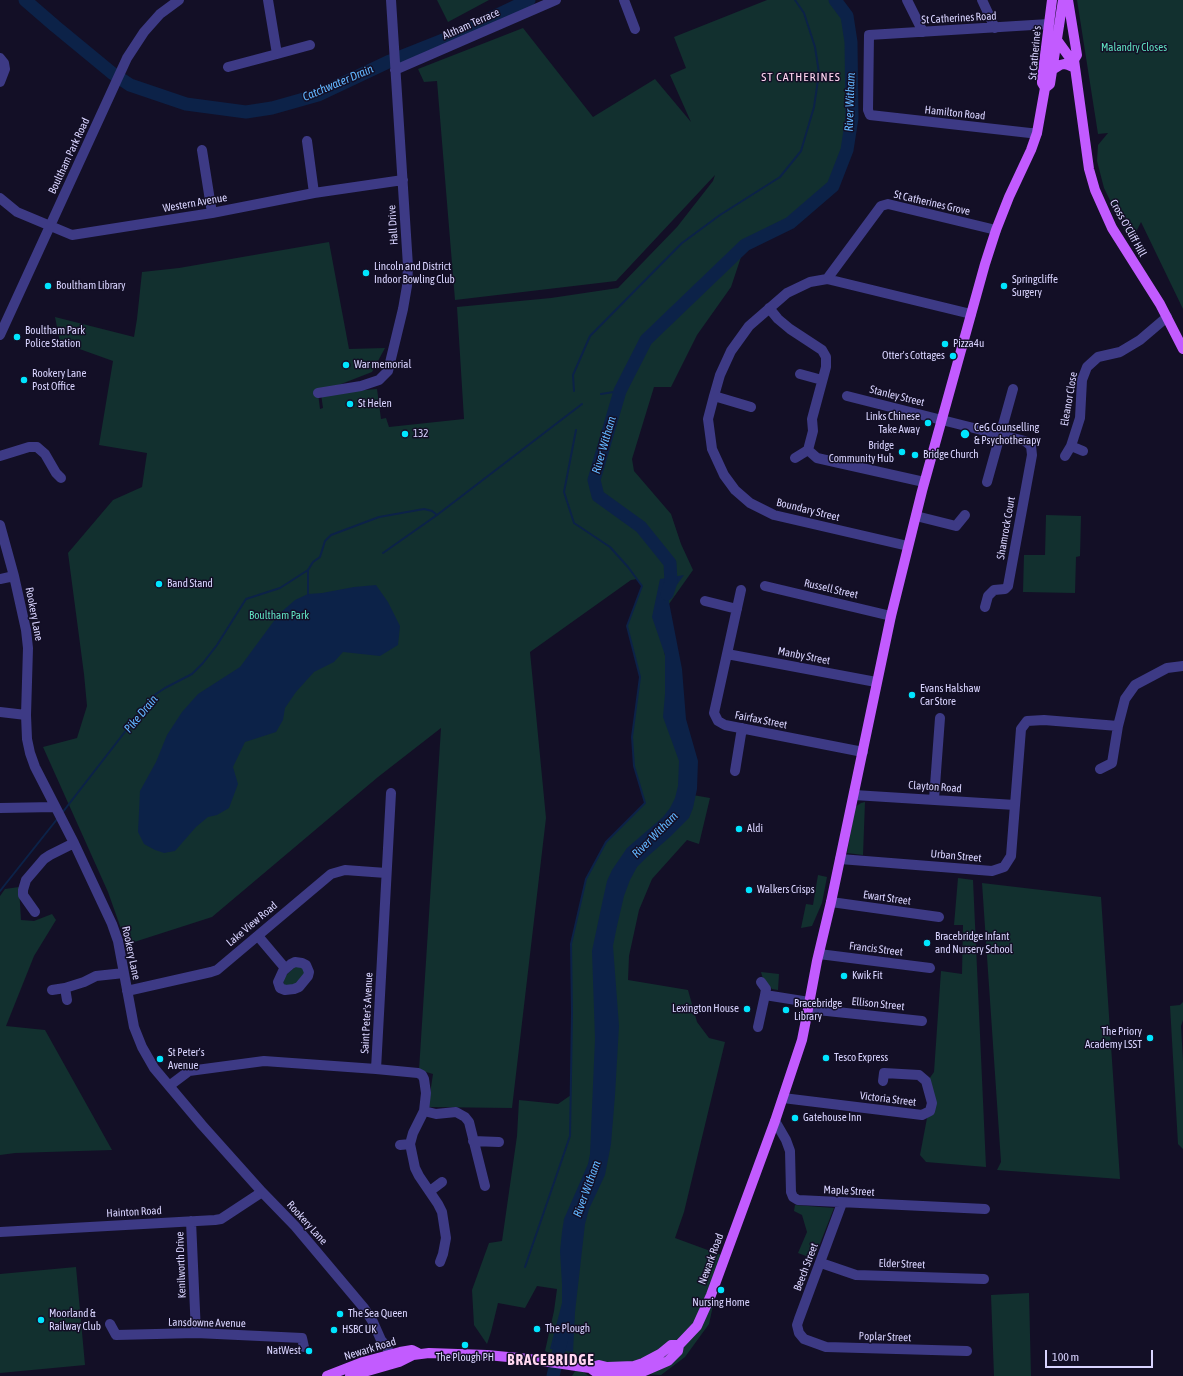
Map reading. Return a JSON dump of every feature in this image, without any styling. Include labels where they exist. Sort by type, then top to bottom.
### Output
[{"type":"main road","name":"St Catherine's","points":[[1052,0],[1042,79],[1042,83],[1045,88],[1050,84],[1063,0]]},
{"type":"main road","points":[[1068,0],[1077,55],[1075,64]]},
{"type":"main road","points":[[1049,26],[1056,39],[1075,64]]},
{"type":"main road","points":[[1052,70],[1060,65],[1075,64]]},
{"type":"main road","name":"Cross O'Cliff Hill","points":[[1075,64],[1089,169],[1095,190],[1112,228],[1167,317],[1183,349]]},
{"type":"main road","name":"Newark Road","points":[[590,1368],[597,1373],[604,1375],[616,1375],[666,1368],[668,1362],[678,1352],[679,1345],[697,1326],[711,1295],[775,1121],[802,1040],[876,682],[924,482],[996,230],[1009,197],[1032,150],[1037,133],[1045,88]]},
{"type":"main road","name":"Newark Road","points":[[642,1372],[660,1354],[671,1346],[679,1345]]},
{"type":"main road","name":"Newark Road","points":[[332,1375],[386,1361],[399,1362],[413,1355],[442,1353],[487,1354],[590,1368],[599,1365],[642,1372]]},
{"type":"main road","name":"Newark Road","points":[[350,1376],[386,1361]]},
{"type":"street","name":"Boultham Park Road","points":[[0,336],[121,72],[144,32],[166,3],[179,0]]},
{"type":"street","points":[[268,0],[277,54]]},
{"type":"street","name":"Hall Drive","points":[[318,394],[361,386],[379,380],[388,371],[406,286],[408,266],[390,0]]},
{"type":"street","name":"Altham Terrace","points":[[395,63],[556,0]]},
{"type":"street","points":[[624,0],[635,29]]},
{"type":"street","points":[[907,0],[923,32]]},
{"type":"street","points":[[982,0],[995,28]]},
{"type":"street","name":"St Catherines Road","points":[[870,115],[868,110],[869,35],[1049,26]]},
{"type":"street","points":[[228,67],[310,45]]},
{"type":"street","points":[[0,58],[4,63],[5,69],[0,82]]},
{"type":"street","name":"Hamilton Road","points":[[870,115],[1037,133]]},
{"type":"street","points":[[307,141],[314,193]]},
{"type":"street","points":[[202,150],[212,212]]},
{"type":"street","name":"Western Avenue","points":[[0,198],[18,212],[72,235],[212,212],[314,193],[402,180]]},
{"type":"street","name":"St Catherines Grove","points":[[827,278],[881,206],[888,204],[996,230]]},
{"type":"street","points":[[751,407],[714,396],[720,375],[731,351],[749,326],[787,292],[810,282],[827,278],[971,314]]},
{"type":"street","points":[[769,308],[778,319],[790,329],[822,350],[826,358],[826,367],[812,419],[813,431],[808,450],[795,458]]},
{"type":"street","name":"Eleanor Close","points":[[1065,456],[1071,446],[1080,418],[1082,380],[1087,367],[1098,357],[1120,352],[1140,340],[1167,317]]},
{"type":"street","points":[[800,374],[822,380]]},
{"type":"street","points":[[987,482],[1013,389]]},
{"type":"street","name":"Boundary Street","points":[[714,396],[708,419],[712,449],[724,475],[735,490],[750,503],[774,515],[908,546]]},
{"type":"street","name":"Stanley Street","points":[[847,396],[1025,441]]},
{"type":"street","name":"Shamrock Court","points":[[985,607],[988,596],[994,590],[1005,589],[1008,586],[1032,455],[1031,446],[1025,441]]},
{"type":"street","points":[[1071,446],[1083,451]]},
{"type":"street","points":[[0,456],[29,447],[37,447],[45,454],[61,478]]},
{"type":"street","points":[[808,450],[822,459],[924,482]]},
{"type":"street","points":[[916,516],[955,530],[965,515]]},
{"type":"street","name":"Rookery Lane","points":[[0,524],[14,576],[26,630],[28,648],[26,715],[27,739],[30,753],[35,767],[74,843],[112,924],[118,941],[134,1027],[140,1042],[154,1068],[169,1086],[262,1192],[295,1226],[364,1308],[374,1322],[382,1340],[379,1349],[386,1361]]},
{"type":"street","points":[[0,579],[14,576]]},
{"type":"street","name":"Russell Street","points":[[765,586],[891,616]]},
{"type":"street","name":"Fairfax Street","points":[[741,590],[714,713],[718,721],[725,725],[862,752]]},
{"type":"street","points":[[705,601],[737,609]]},
{"type":"street","name":"Manby Street","points":[[727,654],[876,682]]},
{"type":"street","points":[[1100,769],[1112,763],[1124,700],[1135,685],[1167,668],[1183,666]]},
{"type":"street","points":[[0,712],[26,715]]},
{"type":"street","points":[[934,798],[940,718]]},
{"type":"street","name":"Urban Street","points":[[840,859],[992,871],[1004,867],[1011,856],[1021,729],[1027,721],[1044,720],[1118,726]]},
{"type":"street","points":[[735,771],[742,728]]},
{"type":"street","name":"Saint Peter's Avenue","points":[[169,1086],[189,1071],[264,1061],[376,1069],[391,793]]},
{"type":"street","name":"Clayton Road","points":[[854,794],[934,798],[1015,805]]},
{"type":"street","points":[[0,808],[58,813]]},
{"type":"street","points":[[35,912],[23,896],[26,880],[50,855],[74,843]]},
{"type":"street","name":"Lake View Road","points":[[127,992],[216,970],[331,874],[345,870],[386,873]]},
{"type":"street","name":"Ewart Street","points":[[831,902],[940,918]]},
{"type":"street","points":[[258,936],[286,968]]},
{"type":"street","name":"Francis Street","points":[[819,954],[930,968]]},
{"type":"street","points":[[52,990],[65,988],[84,982],[96,976],[124,973]]},
{"type":"street","points":[[758,1027],[766,988],[761,982]]},
{"type":"street","points":[[65,988],[67,1000]]},
{"type":"street","name":"Ellison Street","points":[[765,995],[808,1006],[922,1020]]},
{"type":"street","points":[[376,1069],[418,1073],[422,1075],[426,1085],[424,1111],[413,1133],[405,1144],[419,1176],[442,1212],[446,1238],[445,1258]]},
{"type":"street","name":"Victoria Street","points":[[782,1098],[922,1116],[930,1111],[932,1103],[926,1081],[919,1075],[884,1073],[883,1081]]},
{"type":"street","points":[[424,1111],[436,1114],[451,1111],[460,1113],[469,1122],[485,1186]]},
{"type":"street","name":"Maple Street","points":[[775,1121],[786,1140],[790,1151],[791,1192],[793,1198],[798,1200],[842,1203],[985,1209]]},
{"type":"street","points":[[473,1141],[499,1142]]},
{"type":"street","points":[[430,1191],[442,1182]]},
{"type":"street","name":"Hainton Road","points":[[0,1232],[221,1219],[262,1192]]},
{"type":"street","name":"Beech Street","points":[[804,1339],[799,1333],[797,1325],[842,1203]]},
{"type":"street","name":"Kenilworth Drive","points":[[191,1221],[196,1333]]},
{"type":"street","name":"Elder Street","points":[[821,1263],[856,1275],[984,1279]]},
{"type":"street","name":"Lansdowne Avenue","points":[[110,1324],[116,1335],[196,1333],[302,1338],[304,1347]]},
{"type":"street","name":"Poplar Street","points":[[804,1339],[826,1347],[967,1352]]},
{"type":"green space","points":[[437,0],[489,0],[448,22]]},
{"type":"green space","name":"Boultham Park","points":[[767,0],[835,0],[847,16],[853,70],[852,118],[847,150],[833,186],[790,223],[745,245],[731,287],[697,335],[671,387],[654,387],[632,459],[634,471],[671,514],[681,544],[693,570],[659,618],[687,794],[710,798],[699,844],[687,840],[652,879],[639,910],[629,956],[628,980],[688,990],[697,1022],[709,1038],[725,1042],[684,1212],[675,1238],[724,1256],[709,1324],[685,1357],[661,1375],[619,1373],[578,1368],[589,1376],[572,1376],[577,1368],[545,1351],[554,1311],[557,1289],[537,1286],[525,1308],[498,1303],[487,1344],[474,1325],[472,1290],[489,1243],[502,1241],[517,1136],[519,1100],[558,1104],[571,1095],[571,944],[586,879],[606,842],[645,803],[634,766],[632,737],[640,677],[627,626],[642,586],[637,579],[631,580],[530,652],[546,818],[512,1108],[428,1107],[433,1074],[419,1070],[441,728],[378,777],[212,917],[128,944],[125,940],[108,892],[43,747],[77,738],[87,706],[68,553],[113,500],[142,487],[147,453],[99,445],[113,361],[60,342],[55,317],[134,337],[142,272],[179,268],[329,242],[349,349],[385,348],[372,372],[318,393],[320,409],[323,408],[321,394],[377,389],[381,419],[386,418],[389,427],[464,419],[457,307],[551,298],[618,288],[677,227],[713,181],[715,175],[616,281],[455,300],[437,81],[424,82],[418,69],[523,28],[593,117],[655,79],[691,122],[670,75],[686,68],[674,37]]},
{"type":"green space","name":"Malandry Closes","points":[[1077,0],[1183,0],[1183,309],[1141,222],[1133,238],[1125,231],[1104,188],[1097,161],[1098,145],[1108,133],[1098,134]]},
{"type":"green space","points":[[1046,515],[1081,516],[1080,556],[1076,557],[1075,593],[1023,592],[1024,555],[1045,555]]},
{"type":"green space","points":[[865,802],[863,855],[847,853],[855,807]]},
{"type":"green space","points":[[818,875],[827,877],[822,903],[812,926],[801,928],[806,904],[813,905]]},
{"type":"green space","points":[[958,878],[973,880],[986,1167],[926,1162],[920,1155],[927,1118],[931,1113],[929,1079],[934,1072],[941,971],[962,974],[963,925],[954,925]]},
{"type":"green space","points":[[982,883],[1101,897],[1120,1179],[997,1170],[1001,1162]]},
{"type":"green space","points":[[19,887],[21,920],[34,921],[52,914],[56,920],[34,956],[6,1026],[45,1030],[112,1150],[15,1153],[0,1155],[0,896],[5,889]]},
{"type":"green space","points":[[302,965],[306,974],[298,983],[284,987],[283,978],[296,966]]},
{"type":"green space","points":[[761,972],[779,974],[778,990],[772,989],[763,979]]},
{"type":"green space","points":[[1183,1002],[1183,1020],[1181,1026],[1183,1061],[1183,1149],[1178,1144],[1170,1006],[1180,1005]]},
{"type":"green space","points":[[795,1205],[834,1208],[814,1259],[798,1253],[807,1232],[802,1215],[794,1211]]},
{"type":"green space","name":"Moorland & Railway Club","points":[[76,1267],[85,1365],[0,1373],[0,1274]]},
{"type":"green space","points":[[1029,1293],[1031,1376],[994,1376],[991,1295]]},
{"type":"water","points":[[684,575],[668,597],[682,669],[686,719],[698,761],[697,789],[689,818],[637,867],[624,896],[613,946],[619,1026],[611,1144],[605,1175],[589,1209],[585,1224],[575,1312],[573,1352],[550,1349],[562,1303],[560,1251],[564,1219],[588,1164],[590,1154],[595,1039],[592,951],[607,881],[612,870],[627,848],[663,817],[670,808],[675,798],[678,786],[679,761],[663,717],[665,694],[665,655],[652,617],[660,579]]},
{"type":"water","points":[[376,585],[388,602],[400,626],[398,645],[380,656],[343,652],[334,662],[314,672],[296,692],[285,708],[283,720],[276,732],[245,742],[233,767],[238,784],[229,808],[217,815],[208,817],[196,827],[175,851],[164,853],[144,844],[138,832],[140,791],[156,762],[167,735],[182,712],[198,694],[240,667],[279,614],[295,600],[308,594]]},
{"type":"waterway","name":"Catchwater Drain","points":[[25,0],[112,73],[130,85],[186,104],[246,112],[272,108],[318,95],[390,61],[453,36],[529,0]]},
{"type":"waterway","points":[[574,391],[573,375],[590,336],[682,243],[720,215],[780,177],[801,151],[814,107],[819,73],[815,47],[804,13],[795,0]]},
{"type":"waterway","name":"River Witham","points":[[667,594],[671,582],[670,563],[641,527],[598,496],[594,480],[620,391],[646,340],[745,245],[790,223],[833,186],[847,150],[852,118],[851,42],[847,16],[835,0]]},
{"type":"waterway","points":[[601,394],[620,391]]},
{"type":"waterway","points":[[383,553],[437,515],[582,404]]},
{"type":"waterway","points":[[525,1267],[570,1136],[572,1013],[571,944],[586,879],[606,842],[645,803],[634,766],[632,737],[640,677],[627,626],[642,586],[628,567],[610,547],[574,523],[564,492],[576,430]]},
{"type":"waterway","points":[[308,594],[308,570],[313,562],[320,557],[325,541],[331,535],[379,517],[424,509],[432,511],[437,515]]},
{"type":"waterway","name":"Pike Drain","points":[[62,813],[156,694],[192,674],[203,663],[217,645],[246,599],[280,588],[308,570]]},
{"type":"waterway","name":"Pike Drain","points":[[0,891],[58,818]]},
{"type":"waterway","name":"River Witham","points":[[553,1376],[563,1333]]},
{"type":"place","name":"Lincoln and District Indoor Bowling Club","points":[[366,273]]},
{"type":"place","name":"Boultham Library","points":[[48,286]]},
{"type":"place","name":"Springcliffe Surgery","points":[[1004,286]]},
{"type":"place","name":"Boultham Park Police Station","points":[[17,337]]},
{"type":"place","name":"Pizza4u","points":[[945,344]]},
{"type":"place","name":"Otter's Cottages","points":[[953,356]]},
{"type":"place","name":"War memorial","points":[[346,365]]},
{"type":"place","name":"Rookery Lane Post Office","points":[[24,380]]},
{"type":"place","name":"St Helen","points":[[350,404]]},
{"type":"place","name":"Links Chinese Take Away","points":[[928,423]]},
{"type":"place","name":"132","points":[[405,434]]},
{"type":"place","name":"CeG Counselling & Psychotherapy","points":[[965,434]]},
{"type":"place","name":"Bridge Community Hub","points":[[902,452]]},
{"type":"place","name":"Bridge Church","points":[[915,455]]},
{"type":"place","name":"Band Stand","points":[[159,584]]},
{"type":"place","name":"Evans Halshaw Car Store","points":[[912,695]]},
{"type":"place","name":"Aldi","points":[[739,829]]},
{"type":"place","name":"Walkers Crisps","points":[[749,890]]},
{"type":"place","name":"Bracebridge Infant and Nursery School","points":[[927,943]]},
{"type":"place","name":"Kwik Fit","points":[[844,976]]},
{"type":"place","name":"Lexington House","points":[[747,1009]]},
{"type":"place","name":"Bracebridge Library","points":[[786,1010]]},
{"type":"place","name":"The Priory Academy LSST","points":[[1150,1038]]},
{"type":"place","name":"Tesco Express","points":[[826,1058]]},
{"type":"place","name":"St Peter's Avenue","points":[[160,1059]]},
{"type":"place","name":"Gatehouse Inn","points":[[795,1118]]},
{"type":"place","name":"Nursing Home","points":[[721,1290]]},
{"type":"place","name":"The Sea Queen","points":[[340,1314]]},
{"type":"place","name":"Moorland & Railway Club","points":[[41,1320]]},
{"type":"place","name":"The Plough","points":[[537,1329]]},
{"type":"place","name":"HSBC UK","points":[[334,1330]]},
{"type":"place","name":"The Plough PH","points":[[465,1345]]},
{"type":"place","name":"NatWest","points":[[309,1351]]},
{"type":"district","name":"ST CATHERINES","points":[[801,77]]},
{"type":"district","name":"BRACEBRIDGE","points":[[551,1360]]}]
